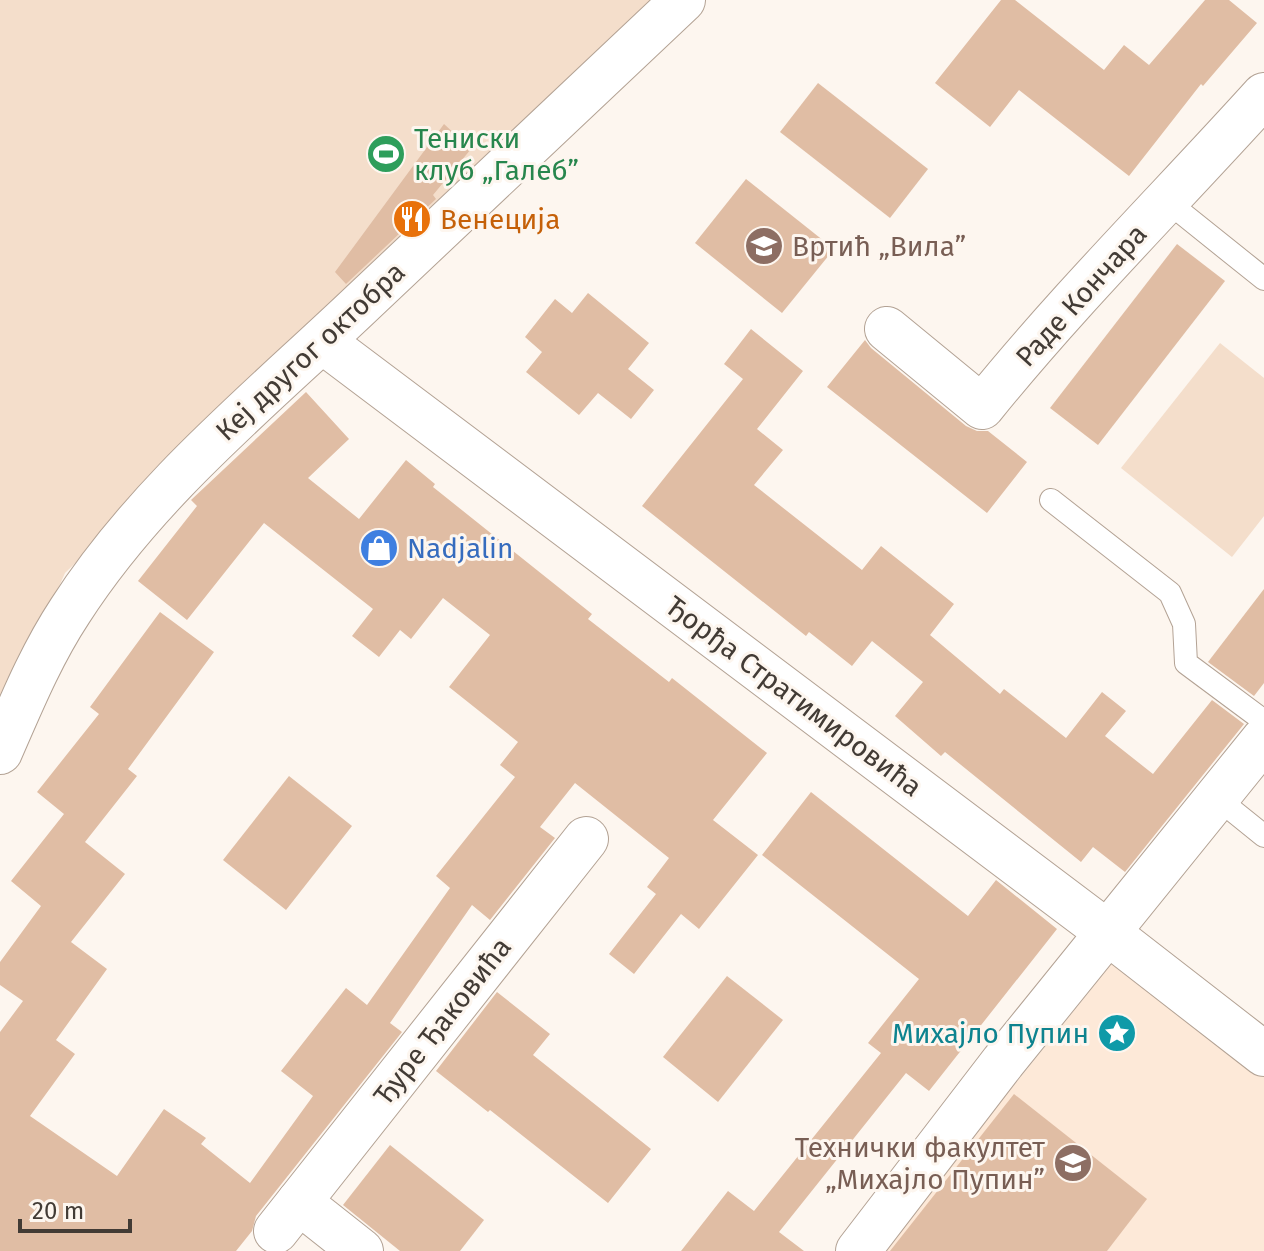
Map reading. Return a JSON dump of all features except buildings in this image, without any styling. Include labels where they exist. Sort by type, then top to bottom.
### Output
[{"type":"street","name":"Кеј другог октобра","points":[[0,752],[41,659],[70,611],[123,539],[192,461],[683,0]]},
{"type":"street","name":"Раде Кончара","points":[[887,329],[982,407],[1107,262],[1168,202],[1264,95]]},
{"type":"street","name":"Ђорђа Стратимировића","points":[[322,341],[1107,932],[1264,1054]]},
{"type":"street","points":[[858,1251],[1003,1062],[1264,739]]},
{"type":"street","name":"Ђуре Ђаковића","points":[[361,1251],[287,1216],[586,839]]},
{"type":"lane","points":[[1168,202],[1264,279]]},
{"type":"lane","points":[[1051,500],[1170,593],[1184,624],[1186,663],[1264,721]]},
{"type":"lane","points":[[1217,798],[1264,836]]},
{"type":"shaded area","points":[[0,0],[683,0],[213,430],[65,573],[0,719]]},
{"type":"shaded area","points":[[1220,343],[1264,378],[1264,516],[1232,557],[1121,468]]},
{"type":"shaded area","name":"Технички факултет „Михајло Пупин”","points":[[1117,957],[1264,1076],[1264,1251],[881,1251]]},
{"type":"place","name":"Тениски клуб „Галеб”","points":[[386,154]]},
{"type":"place","name":"Венеција","points":[[412,219]]},
{"type":"place","name":"Вртић „Вила”","points":[[764,246]]},
{"type":"place","name":"Nadjalin","points":[[379,548]]},
{"type":"place","name":"Михајло Пупин","points":[[1117,1033]]},
{"type":"place","name":"Технички факултет „Михајло Пупин”","points":[[1073,1163]]}]
